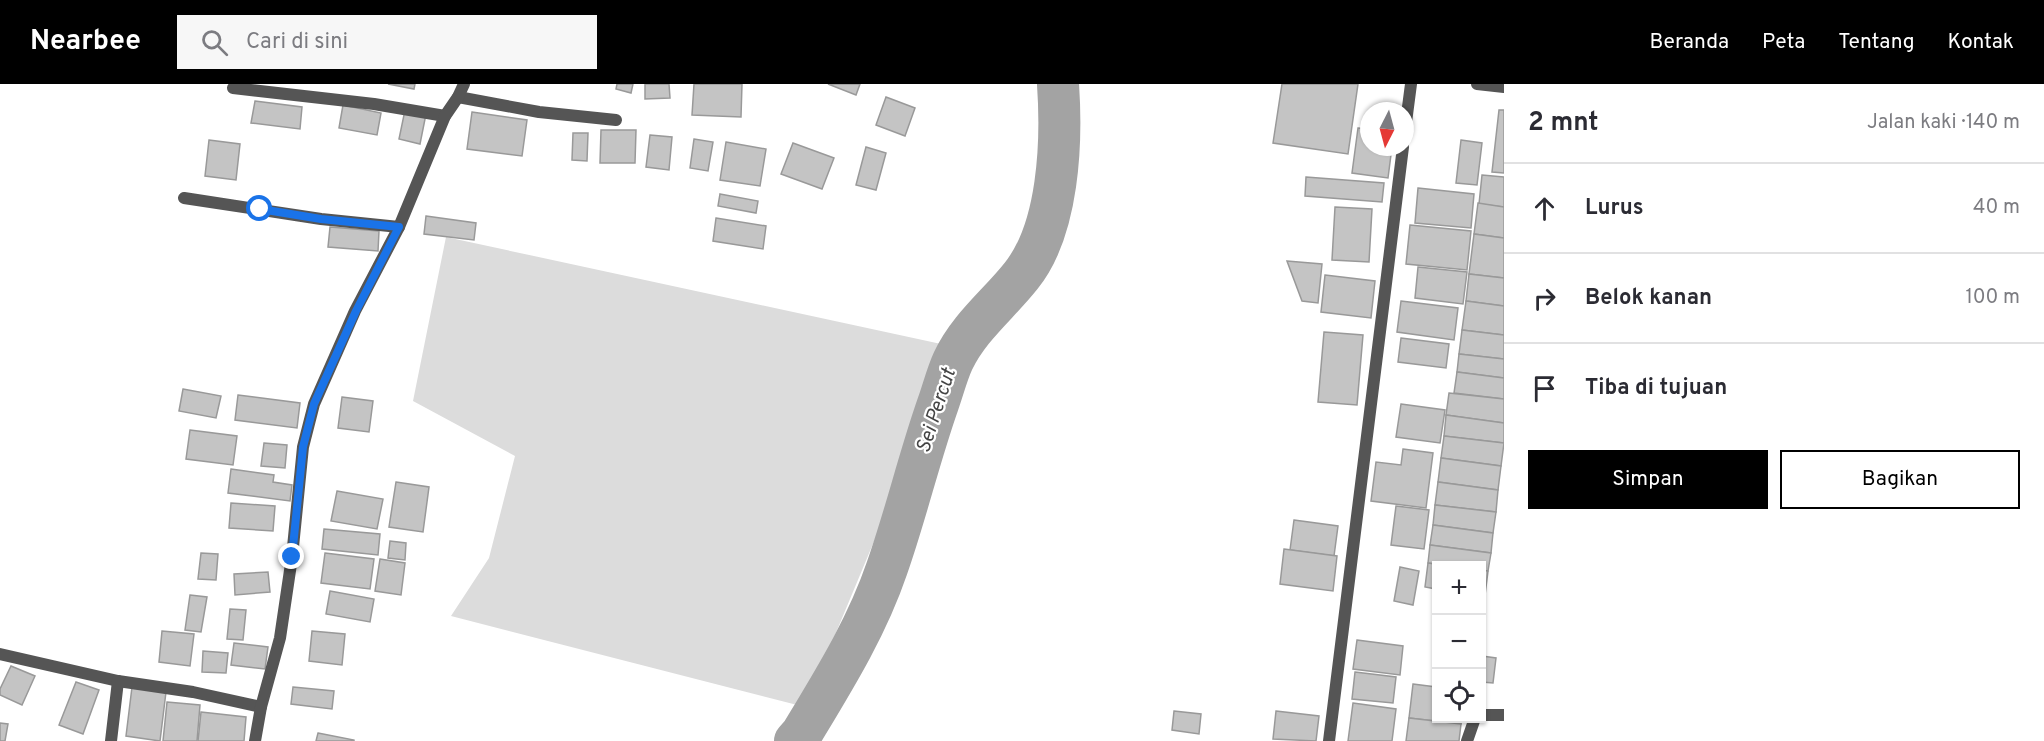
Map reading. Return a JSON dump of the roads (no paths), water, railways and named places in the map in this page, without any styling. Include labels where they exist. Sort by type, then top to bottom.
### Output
[{"type":"street","points":[[255,741],[261,707],[280,638],[292,557],[303,447],[314,404],[356,311],[399,227],[445,116],[464,84]]},
{"type":"street","points":[[1409,102],[1411,84]]},
{"type":"street","points":[[1477,84],[1504,87]]},
{"type":"street","points":[[233,88],[374,104],[445,116]]},
{"type":"street","points":[[458,97],[539,112],[616,120]]},
{"type":"street","points":[[1329,741],[1402,156]]},
{"type":"street","points":[[184,198],[321,219],[399,227]]},
{"type":"street","points":[[0,654],[118,681],[193,692],[261,707]]},
{"type":"street","points":[[111,741],[118,681]]},
{"type":"street","points":[[1486,715],[1504,715]]},
{"type":"street","points":[[1467,741],[1473,723]]},
{"type":"waterway","name":"Sei Percut","points":[[795,741],[849,653],[879,590],[953,361],[967,337],[1012,287],[1034,257],[1050,210],[1055,184],[1059,132],[1058,84]]}]
